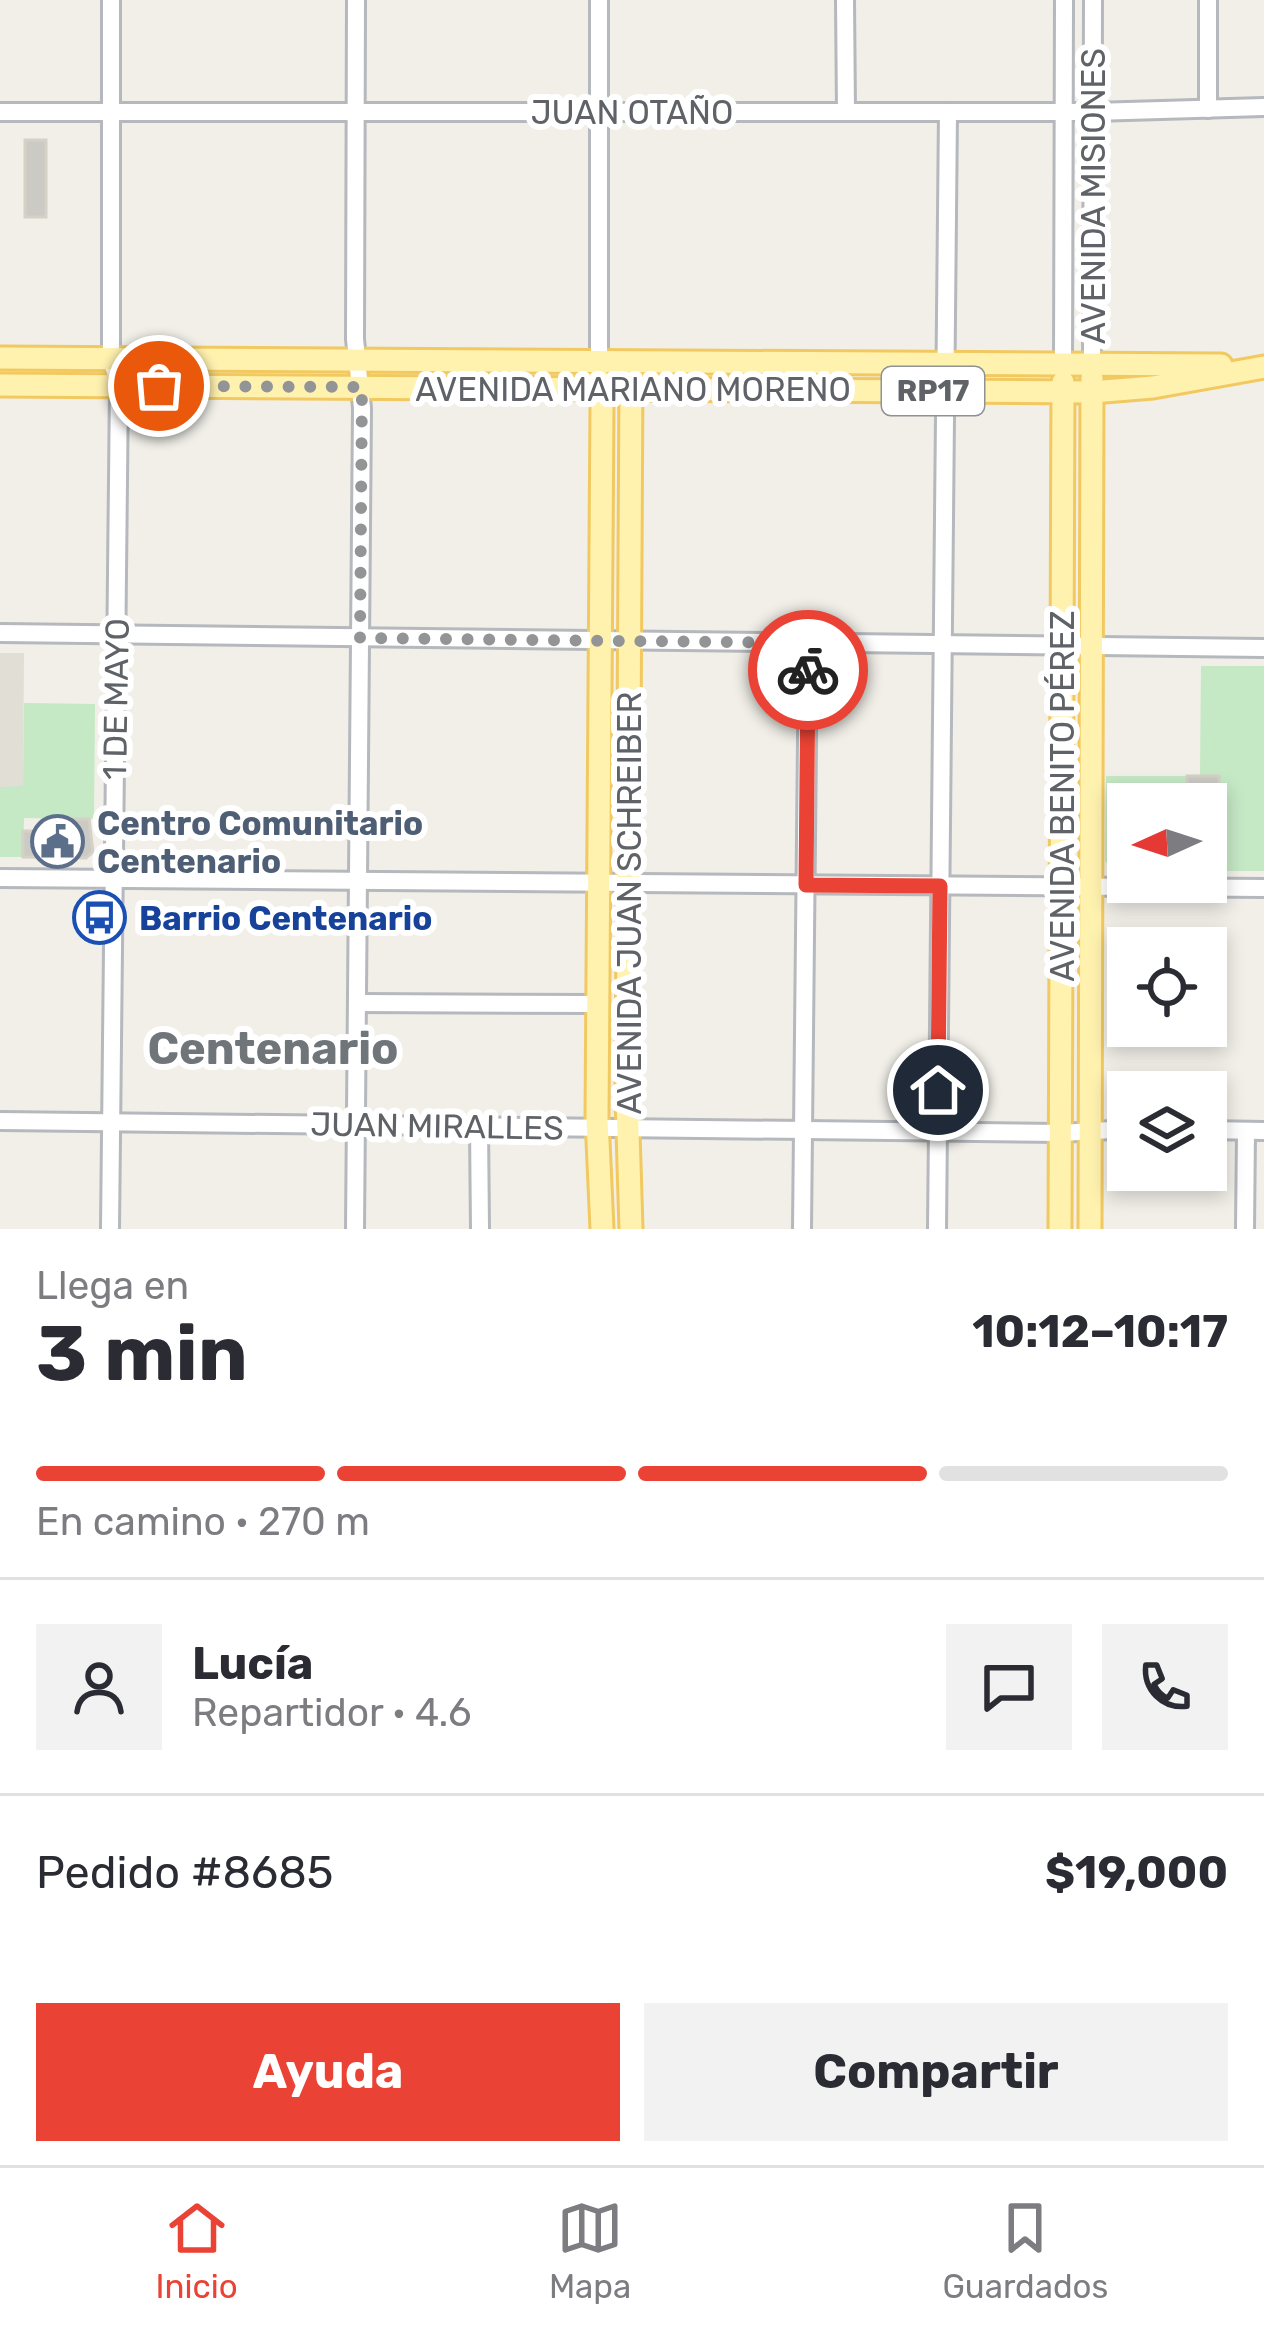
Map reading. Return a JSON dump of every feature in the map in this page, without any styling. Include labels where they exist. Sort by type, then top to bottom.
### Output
[{"type":"main road","name":"AVENIDA MARIANO MORENO","points":[[0,358],[1264,366]]},
{"type":"main road","name":"AVENIDA JUAN SCHREIBER","points":[[599,361],[598,1127],[602,1229]]},
{"type":"main road","name":"AVENIDA JUAN SCHREIBER","points":[[631,361],[631,1229]]},
{"type":"main road","name":"AVENIDA BENITO PÉREZ","points":[[1060,1229],[1063,364]]},
{"type":"main road","name":"AVENIDA MISIONES","points":[[1092,392],[1093,364]]},
{"type":"main road","name":"AVENIDA MARIANO MORENO","points":[[0,385],[1092,392],[1166,385],[1264,366]]},
{"type":"main road","name":"AVENIDA BENITO PÉREZ","points":[[1090,1229],[1092,392]]},
{"type":"street","name":"1 DE MAYO","points":[[110,1229],[119,386],[111,358],[111,0]]},
{"type":"street","points":[[355,1229],[362,387],[356,0]]},
{"type":"street","points":[[599,0],[599,361]]},
{"type":"street","points":[[845,0],[846,112]]},
{"type":"street","name":"AVENIDA MISIONES","points":[[1063,364],[1064,0]]},
{"type":"street","name":"AVENIDA MISIONES","points":[[1093,0],[1093,364]]},
{"type":"street","points":[[1208,0],[1208,109]]},
{"type":"street","name":"JUAN OTAÑO","points":[[0,112],[1093,112],[1264,107]]},
{"type":"street","points":[[937,1229],[949,112]]},
{"type":"street","points":[[0,634],[1264,648]]},
{"type":"street","points":[[802,1229],[808,643]]},
{"type":"street","points":[[0,878],[1264,888]]},
{"type":"street","points":[[357,1003],[598,1004]]},
{"type":"street","name":"JUAN MIRALLES","points":[[0,1121],[1107,1129]]},
{"type":"street","points":[[479,1126],[480,1229]]},
{"type":"street","points":[[1245,1229],[1255,1131]]},
{"type":"shaded area","points":[[0,653],[24,653],[23,787],[0,787]]},
{"type":"green space","points":[[1201,666],[1264,666],[1264,871],[1227,871],[1227,783],[1107,783],[1105,861],[1106,776],[1200,776]]},
{"type":"green space","points":[[24,703],[95,704],[94,819],[24,818],[23,857],[0,857],[0,787],[23,786]]},
{"type":"building","points":[[25,140],[46,140],[46,217],[25,217]]},
{"type":"building","points":[[1187,776],[1219,776],[1219,783],[1187,783]]},
{"type":"building","name":"Centro Comunitario Centenario","points":[[62,819],[89,819],[93,852],[86,858],[23,857],[23,831],[62,831]]},
{"type":"way so far","points":[[159,386],[362,387],[360,638],[808,643],[808,670]]},
{"type":"place","name":"Centro Comunitario Centenario","points":[[58,842]]},
{"type":"place","name":"Barrio Centenario","points":[[100,918]]},
{"type":"district","name":"Centenario","points":[[273,1048]]},
{"type":"route","points":[[808,670],[806,885],[940,886],[938,1090]]}]
